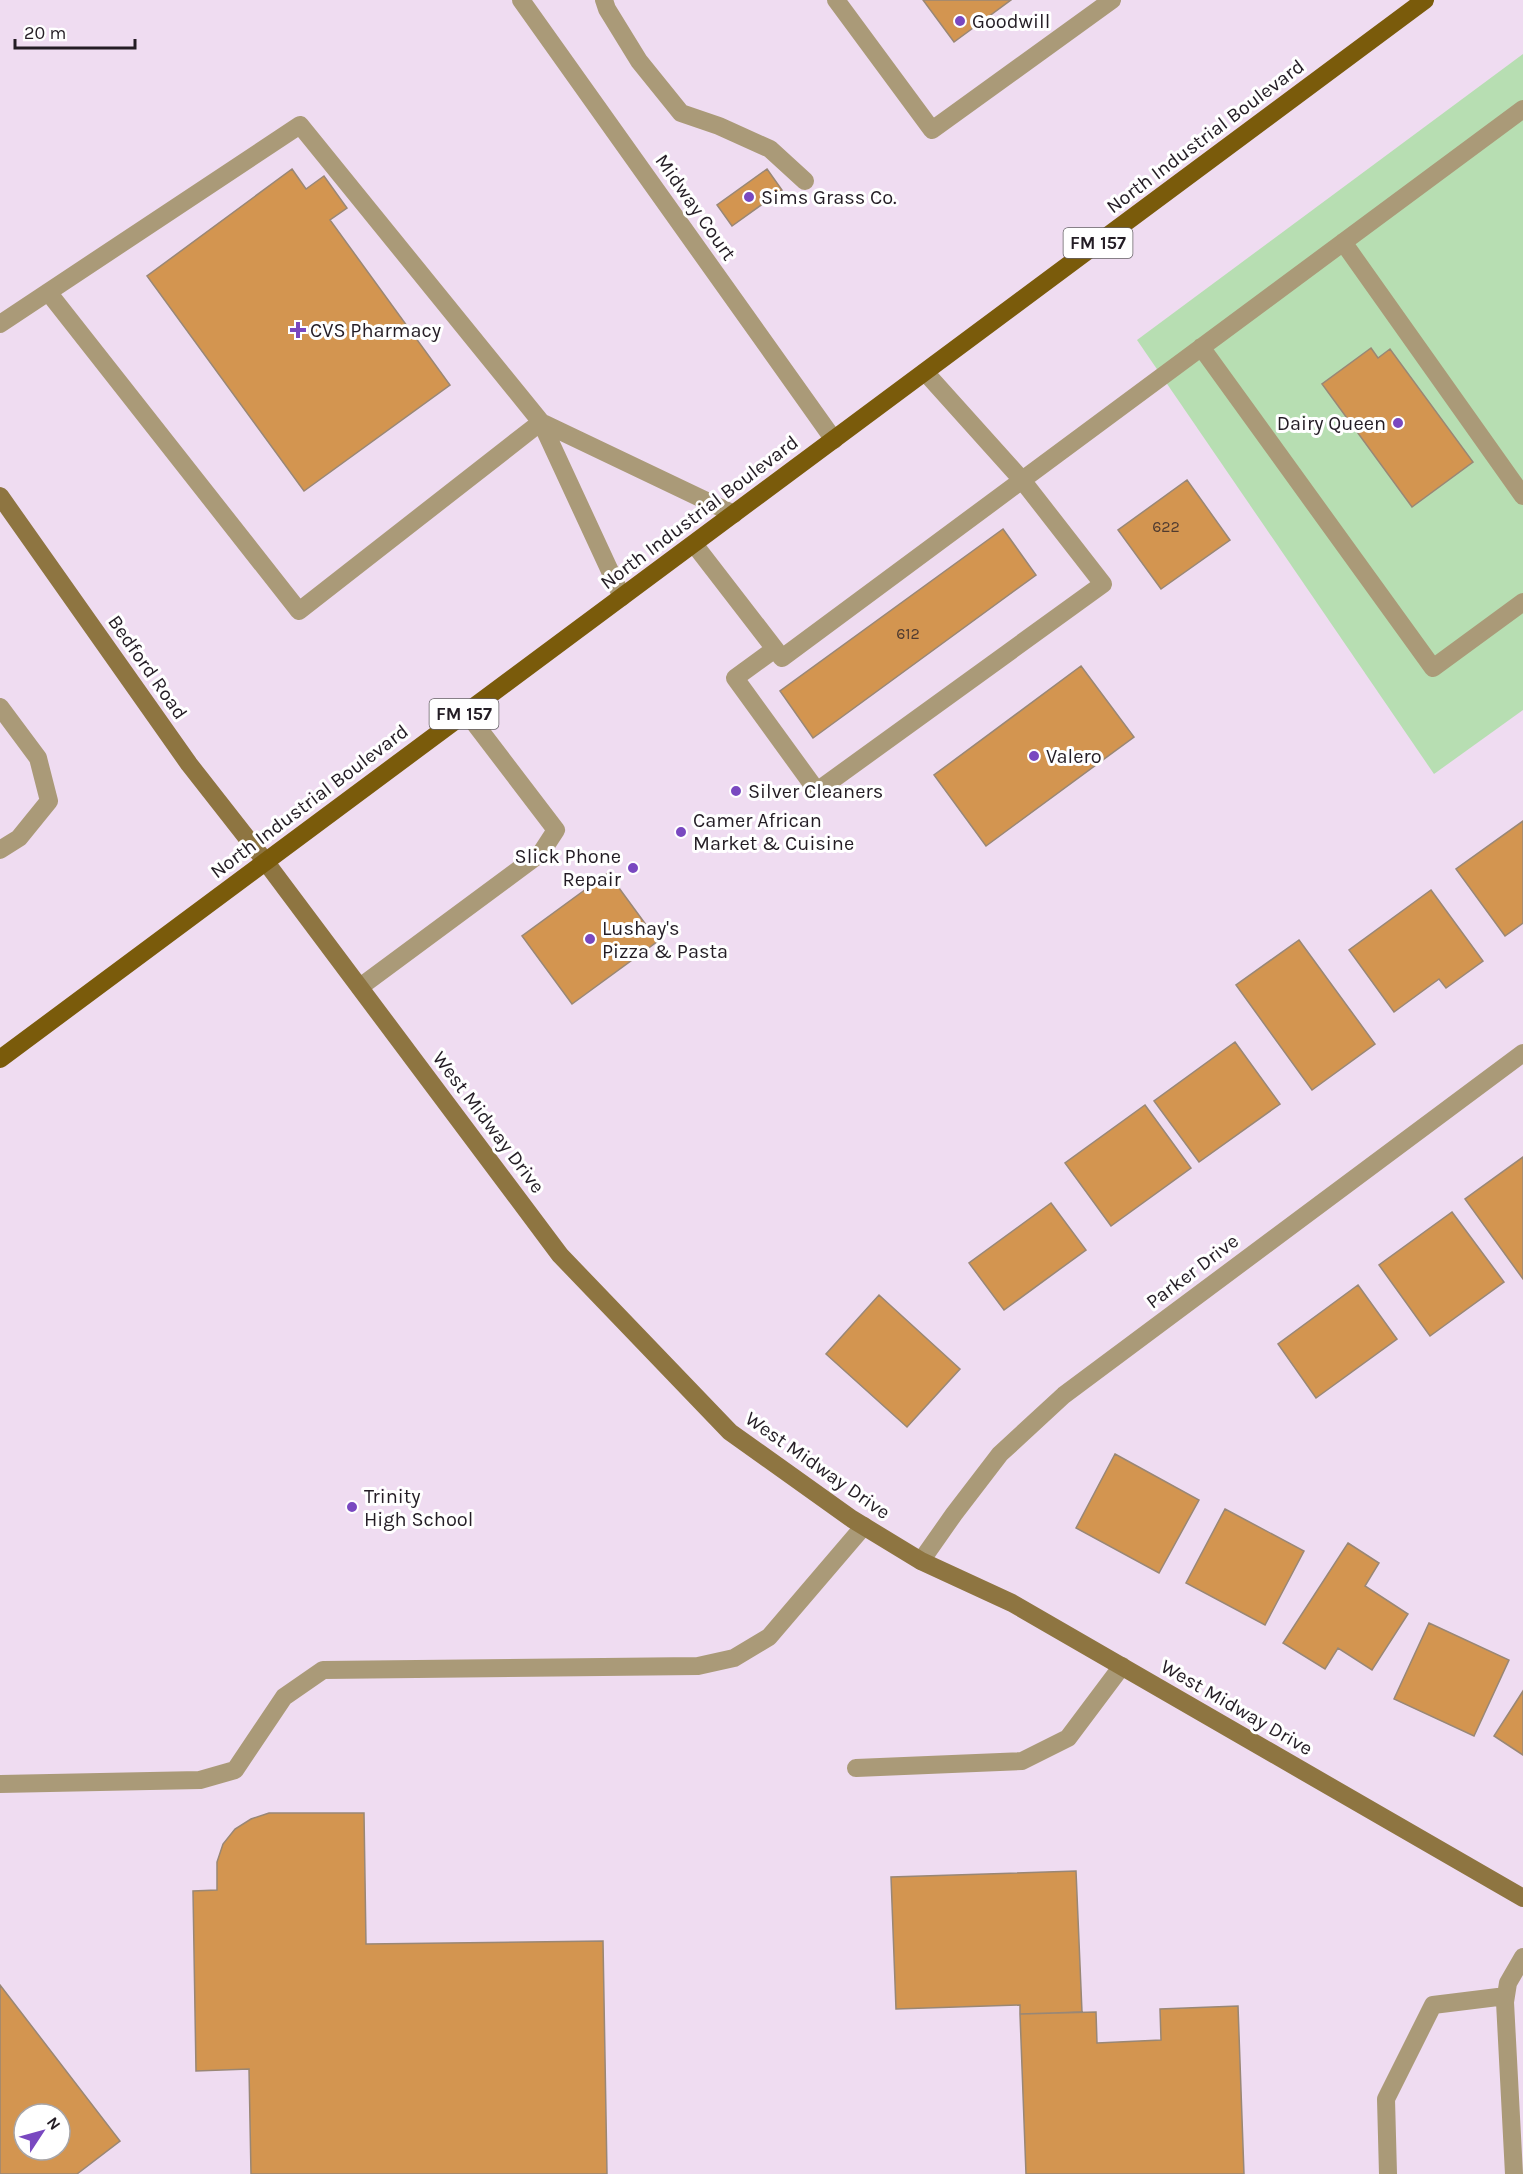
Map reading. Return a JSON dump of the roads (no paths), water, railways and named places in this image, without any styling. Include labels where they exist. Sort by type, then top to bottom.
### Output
[{"type":"main road","name":"North Industrial Boulevard","points":[[0,1059],[1425,0]]},
{"type":"street","name":"Midway Court","points":[[521,0],[834,440]]},
{"type":"street","points":[[604,0],[607,9],[639,61],[681,113],[719,126],[770,149],[805,181]]},
{"type":"street","points":[[836,0],[932,130],[1112,0]]},
{"type":"street","points":[[694,544],[782,658],[1523,109]]},
{"type":"street","points":[[0,324],[300,125],[541,422],[622,597]]},
{"type":"street","points":[[1343,242],[1523,496]]},
{"type":"street","points":[[48,292],[299,611],[541,422]]},
{"type":"street","points":[[1201,347],[1433,668],[1523,602]]},
{"type":"street","points":[[775,649],[735,678],[818,791],[1103,584],[1022,480],[925,372]]},
{"type":"street","points":[[541,422],[734,514]]},
{"type":"street","name":"Bedford Road","points":[[1,500],[189,764],[265,861]]},
{"type":"street","points":[[0,706],[38,758],[49,801],[19,838],[0,850]]},
{"type":"street","points":[[360,987],[540,853],[556,830],[466,712]]},
{"type":"street","name":"West Midway Drive","points":[[265,861],[560,1256],[730,1432],[864,1526],[921,1561],[1012,1603],[1523,1898]]},
{"type":"street","name":"Parker Drive","points":[[921,1561],[1000,1454],[1064,1395],[1523,1053]]},
{"type":"street","points":[[0,1784],[200,1780],[235,1770],[284,1697],[323,1670],[698,1666],[734,1658],[769,1636],[864,1526]]},
{"type":"street","points":[[856,1768],[1022,1761],[1068,1738],[1122,1666]]},
{"type":"street","points":[[1514,2174],[1506,1996],[1508,1983],[1523,1957]]},
{"type":"street","points":[[1388,2174],[1386,2099],[1433,2004],[1506,1996]]},
{"type":"place","name":"Goodwill","points":[[960,21]]},
{"type":"place","name":"Sims Grass Co.","points":[[749,197]]},
{"type":"place","name":"CVS Pharmacy","points":[[298,330]]},
{"type":"place","name":"Dairy Queen","points":[[1398,423]]},
{"type":"place","name":"Valero","points":[[1034,756]]},
{"type":"place","name":"Silver Cleaners","points":[[736,791]]},
{"type":"place","name":"Camer African Market & Cuisine","points":[[681,832]]},
{"type":"place","name":"Slick Phone Repair","points":[[633,868]]},
{"type":"place","name":"Lushay's Pizza & Pasta","points":[[590,939]]},
{"type":"place","name":"Trinity High School","points":[[352,1507]]}]
